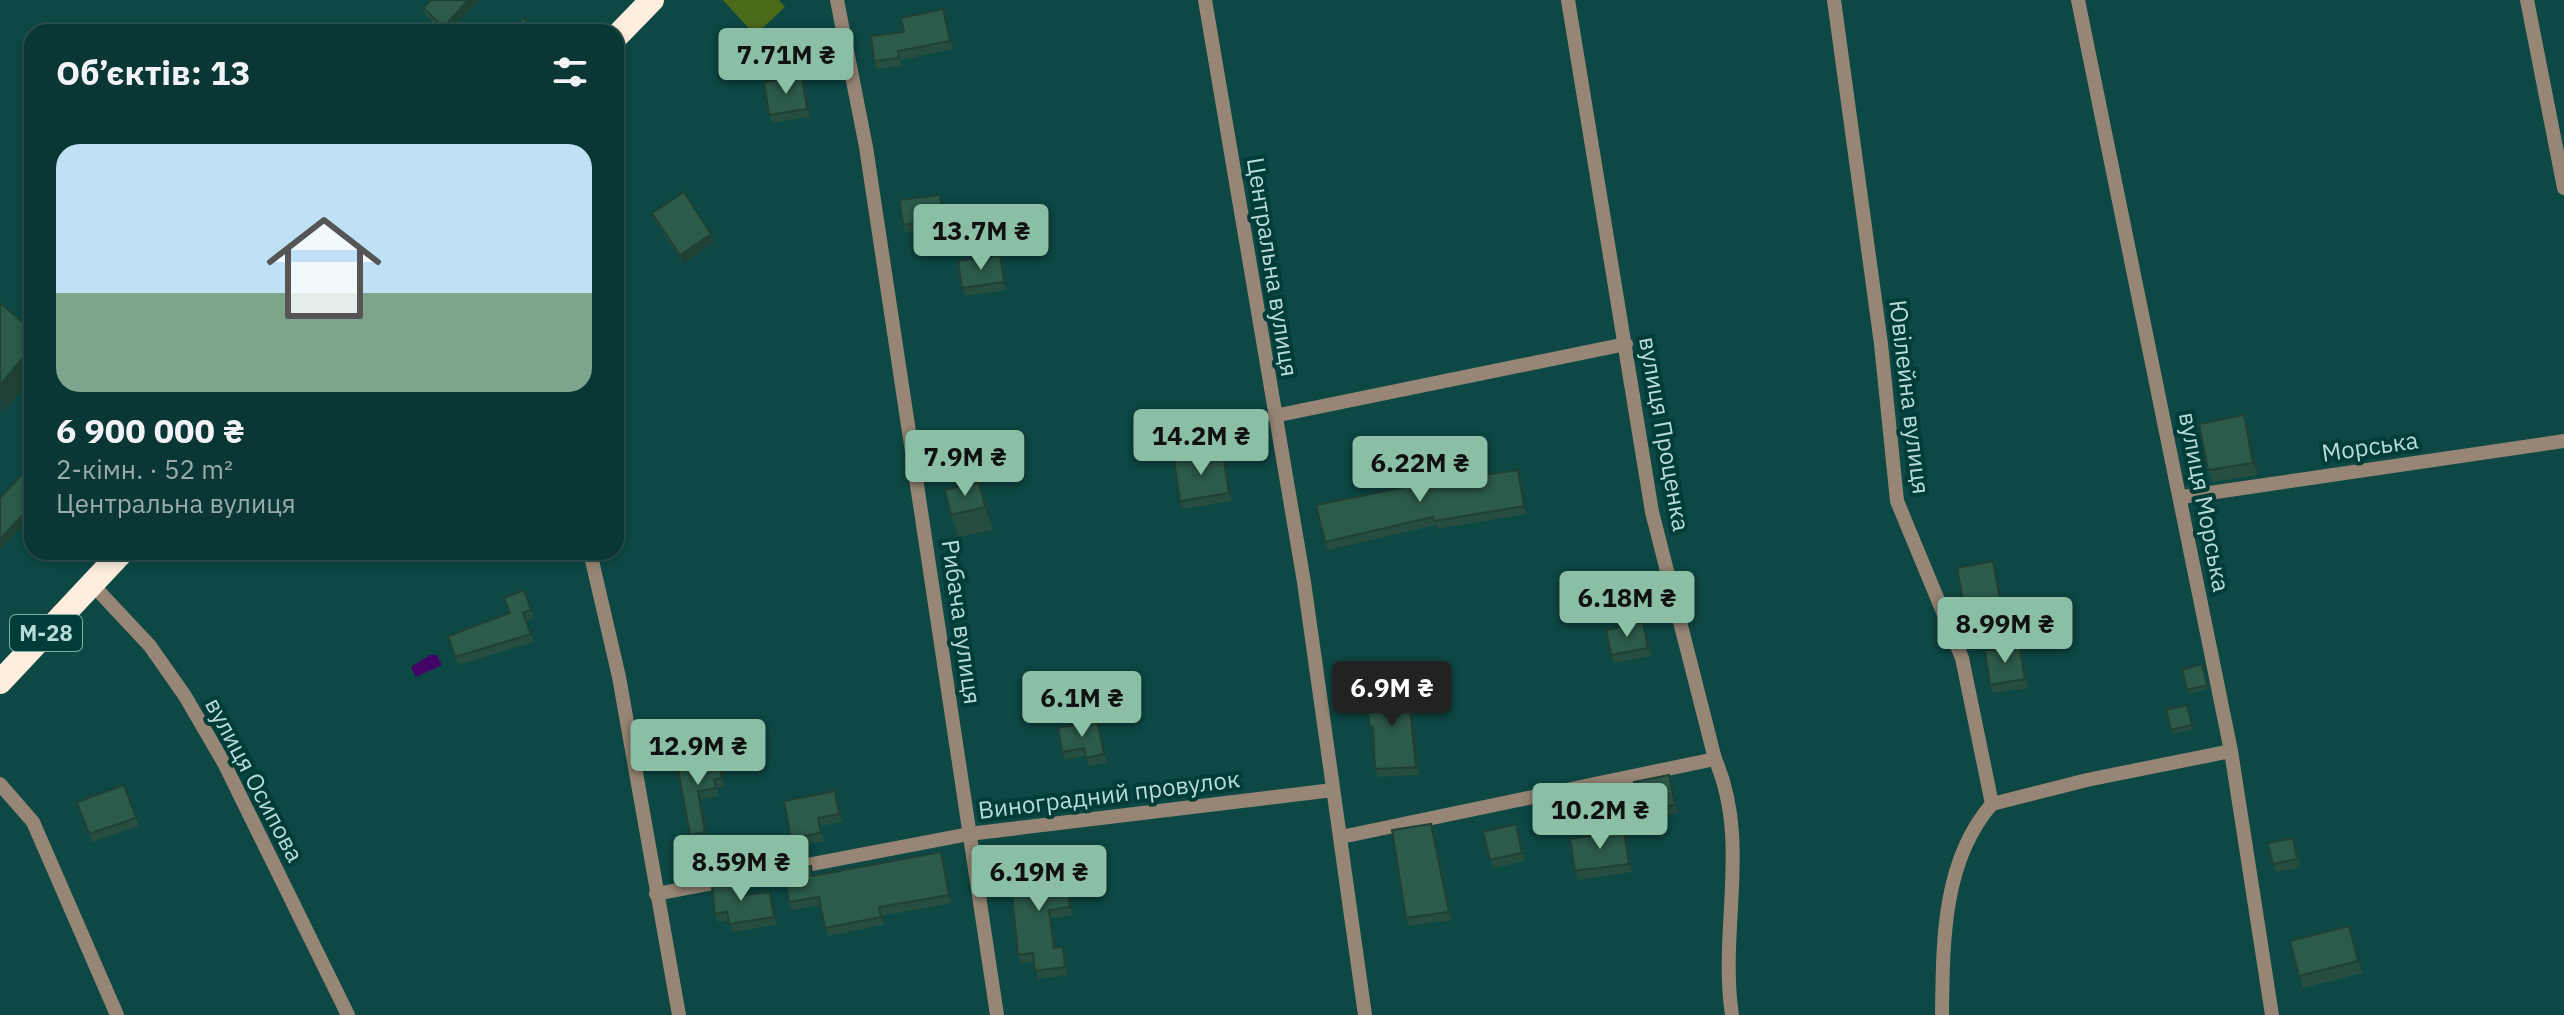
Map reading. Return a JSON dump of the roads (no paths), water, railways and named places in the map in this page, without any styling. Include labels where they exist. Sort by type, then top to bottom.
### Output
[{"type":"highway","points":[[624,29],[652,0]]},
{"type":"highway","name":"М-28","points":[[0,682],[114,560]]},
{"type":"street","name":"Рибача вулиця","points":[[837,0],[866,147],[997,1015]]},
{"type":"street","name":"Центральна вулиця","points":[[1205,0],[1304,582],[1365,1015]]},
{"type":"street","name":"вулиця Проценка","points":[[1568,0],[1652,512],[1715,759],[1725,781],[1735,848],[1728,989],[1732,1015]]},
{"type":"street","name":"Ювілейна вулиця","points":[[1834,0],[1881,344],[1897,501],[1962,658],[1992,804]]},
{"type":"street","name":"вулиця Морська","points":[[2078,0],[2182,497],[2231,751],[2272,1015]]},
{"type":"street","points":[[2527,0],[2564,188]]},
{"type":"street","points":[[1274,416],[1626,344]]},
{"type":"street","name":"Морська","points":[[2182,497],[2564,441]]},
{"type":"street","points":[[592,560],[619,677],[679,1015]]},
{"type":"street","name":"вулиця Осипова","points":[[92,584],[150,646],[185,696],[224,763],[348,1015]]},
{"type":"street","points":[[1942,1015],[1951,885],[1975,824],[1992,804],[2087,780],[2231,751]]},
{"type":"street","points":[[1341,837],[1715,759]]},
{"type":"street","points":[[0,784],[33,822],[117,1015]]},
{"type":"street","name":"Виноградний провулок","points":[[656,894],[969,834],[1333,790]]}]
